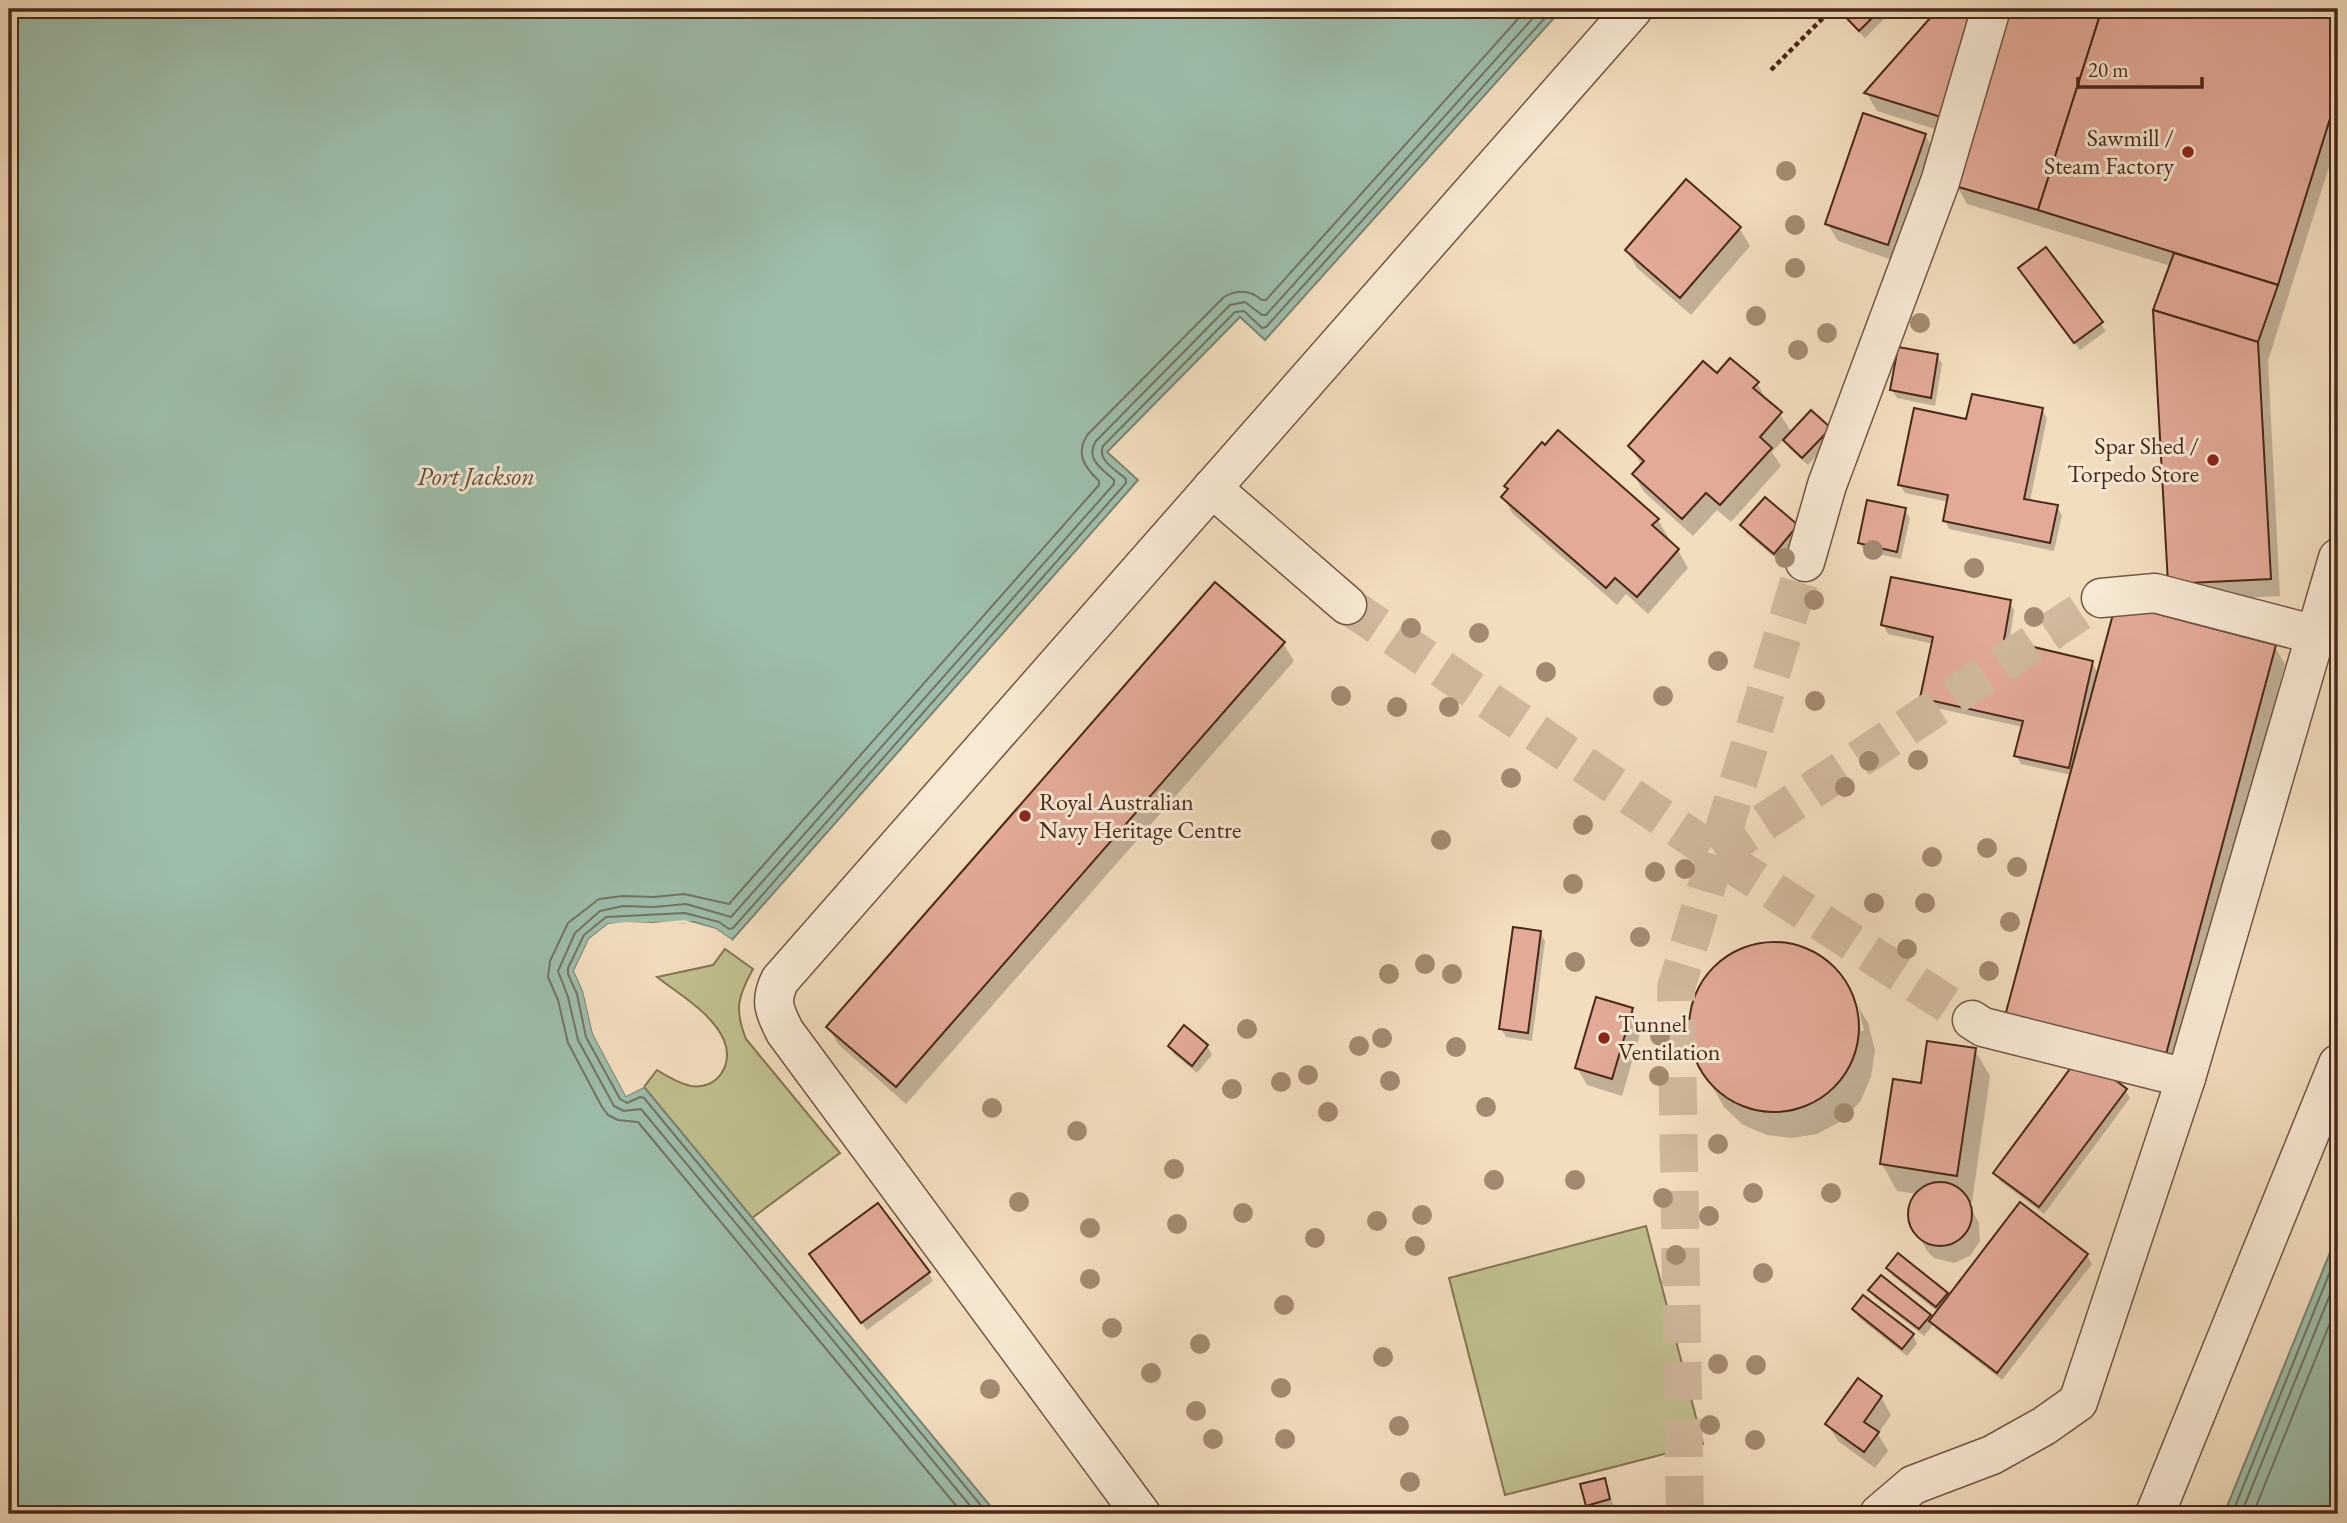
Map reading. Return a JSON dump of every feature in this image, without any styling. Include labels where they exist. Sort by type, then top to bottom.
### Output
[{"type":"lane","points":[[1140,1514],[785,1032],[775,1010],[773,993],[780,980],[1633,9]]},
{"type":"lane","points":[[1805,562],[1827,485],[1940,182],[1991,9]]},
{"type":"lane","points":[[1212,488],[1347,606]]},
{"type":"lane","points":[[1879,1514],[1913,1485],[1992,1455],[2044,1426],[2078,1402],[2186,1078],[2338,558]]},
{"type":"lane","points":[[2101,598],[2155,593],[2316,635]]},
{"type":"lane","points":[[1972,1020],[1983,1027],[2186,1078]]},
{"type":"lane","points":[[2155,1514],[2338,1064]]},
{"type":"path","points":[[1771,70],[1832,9]]},
{"type":"shaded area","points":[[725,949],[753,969],[739,1003],[746,1039],[840,1153],[752,1218],[644,1087],[657,1070],[673,1080],[691,1086],[709,1084],[721,1074],[727,1058],[727,1049],[719,1030],[695,1005],[657,977],[713,965]]},
{"type":"shaded area","points":[[1646,1226],[1703,1444],[1505,1495],[1449,1278]]},
{"type":"water","name":"Port Jackson","points":[[9,9],[1562,9],[1265,340],[1240,317],[1107,452],[1138,480],[732,940],[716,929],[694,922],[608,924],[589,939],[574,971],[583,991],[593,1034],[626,1096],[644,1087],[997,1514],[9,1514]]},
{"type":"water","points":[[2338,1233],[2338,1514],[2224,1514]]},
{"type":"pier","points":[[684,920],[716,929],[732,940],[730,943],[715,932],[684,923],[654,927],[609,927],[592,941],[578,971],[587,990],[596,1033],[628,1092],[642,1084],[644,1087],[626,1096],[593,1034],[583,991],[574,971],[589,939],[608,924]]},
{"type":"building","points":[[1838,9],[1881,9],[1859,31]]},
{"type":"building","points":[[1938,9],[1980,9],[1941,117],[1864,93]]},
{"type":"building","points":[[2009,9],[2102,9],[2038,210],[1955,186]]},
{"type":"building","name":"Sawmill / Steam Factory","points":[[2102,9],[2338,9],[2338,93],[2278,285],[2038,210]]},
{"type":"building","points":[[1863,113],[1926,134],[1888,245],[1825,224]]},
{"type":"building","points":[[1686,179],[1741,227],[1680,298],[1625,250]]},
{"type":"building","points":[[2046,247],[2103,322],[2074,343],[2018,268]]},
{"type":"building","points":[[2174,253],[2278,285],[2258,342],[2153,310]]},
{"type":"building","name":"Spar Shed / Torpedo Store","points":[[2153,310],[2258,342],[2271,579],[2168,584]]},
{"type":"building","points":[[1898,347],[1938,354],[1931,398],[1890,390]]},
{"type":"building","points":[[1730,358],[1759,382],[1753,388],[1782,412],[1760,437],[1772,448],[1720,505],[1706,493],[1682,519],[1632,474],[1644,461],[1628,446],[1703,361],[1717,373]]},
{"type":"building","points":[[1972,394],[2043,408],[2024,499],[2058,505],[2050,543],[1943,521],[1948,495],[1898,485],[1914,408],[1966,419]]},
{"type":"building","points":[[1811,410],[1831,428],[1802,458],[1783,440]]},
{"type":"building","points":[[1558,430],[1659,519],[1652,525],[1679,549],[1637,597],[1615,578],[1606,588],[1501,497],[1508,489],[1504,486],[1542,442],[1545,445]]},
{"type":"building","points":[[1765,497],[1798,525],[1774,554],[1740,525]]},
{"type":"building","points":[[1867,500],[1906,508],[1897,552],[1858,543]]},
{"type":"building","points":[[1891,577],[2011,600],[2004,640],[2093,661],[2069,768],[2014,756],[2023,721],[1920,698],[1933,637],[1881,625]]},
{"type":"building","points":[[1215,582],[1285,642],[896,1087],[826,1027]]},
{"type":"building","points":[[2116,603],[2276,645],[2165,1058],[2005,1016]]},
{"type":"building","points":[[1513,927],[1541,931],[1528,1033],[1499,1029]]},
{"type":"building","points":[[1774,942],[1807,948],[1834,967],[1853,994],[1859,1027],[1853,1060],[1834,1087],[1807,1106],[1774,1112],[1741,1106],[1714,1087],[1695,1060],[1689,1027],[1695,994],[1714,967],[1741,948]]},
{"type":"building","name":"Tunnel Ventilation","points":[[1596,997],[1633,1008],[1612,1079],[1575,1068]]},
{"type":"building","points":[[1184,1025],[1208,1045],[1192,1066],[1168,1046]]},
{"type":"building","points":[[1927,1041],[1976,1048],[1957,1176],[1880,1164],[1893,1079],[1921,1083]]},
{"type":"building","points":[[2081,1054],[2127,1089],[2039,1207],[1993,1173]]},
{"type":"building","points":[[1940,1182],[1958,1188],[1966,1196],[1972,1214],[1966,1232],[1958,1240],[1940,1246],[1922,1240],[1914,1232],[1908,1214],[1914,1196],[1922,1188]]},
{"type":"building","points":[[2020,1202],[2088,1254],[1997,1373],[1929,1321]]},
{"type":"building","points":[[878,1203],[930,1272],[861,1323],[809,1254]]},
{"type":"building","points":[[1898,1253],[1948,1293],[1936,1307],[1886,1268]]},
{"type":"building","points":[[1881,1275],[1931,1315],[1919,1329],[1868,1290]]},
{"type":"building","points":[[1863,1295],[1914,1334],[1902,1349],[1852,1309]]},
{"type":"building","points":[[1858,1378],[1882,1396],[1864,1422],[1879,1432],[1864,1452],[1825,1424]]},
{"type":"building","points":[[1605,1478],[1610,1499],[1586,1506],[1580,1484]]},
{"type":"tunnel","points":[[1685,1514],[1676,988],[1805,562]]},
{"type":"tunnel","points":[[1716,854],[2101,598]]},
{"type":"tunnel","points":[[1347,605],[1716,854],[1972,1020]]},
{"type":"place","name":"Sawmill / Steam Factory","points":[[2188,152]]},
{"type":"place","name":"Spar Shed / Torpedo Store","points":[[2213,460]]},
{"type":"place","name":"Royal Australian Navy Heritage Centre","points":[[1025,816]]},
{"type":"place","name":"Tunnel Ventilation","points":[[1604,1038]]}]
